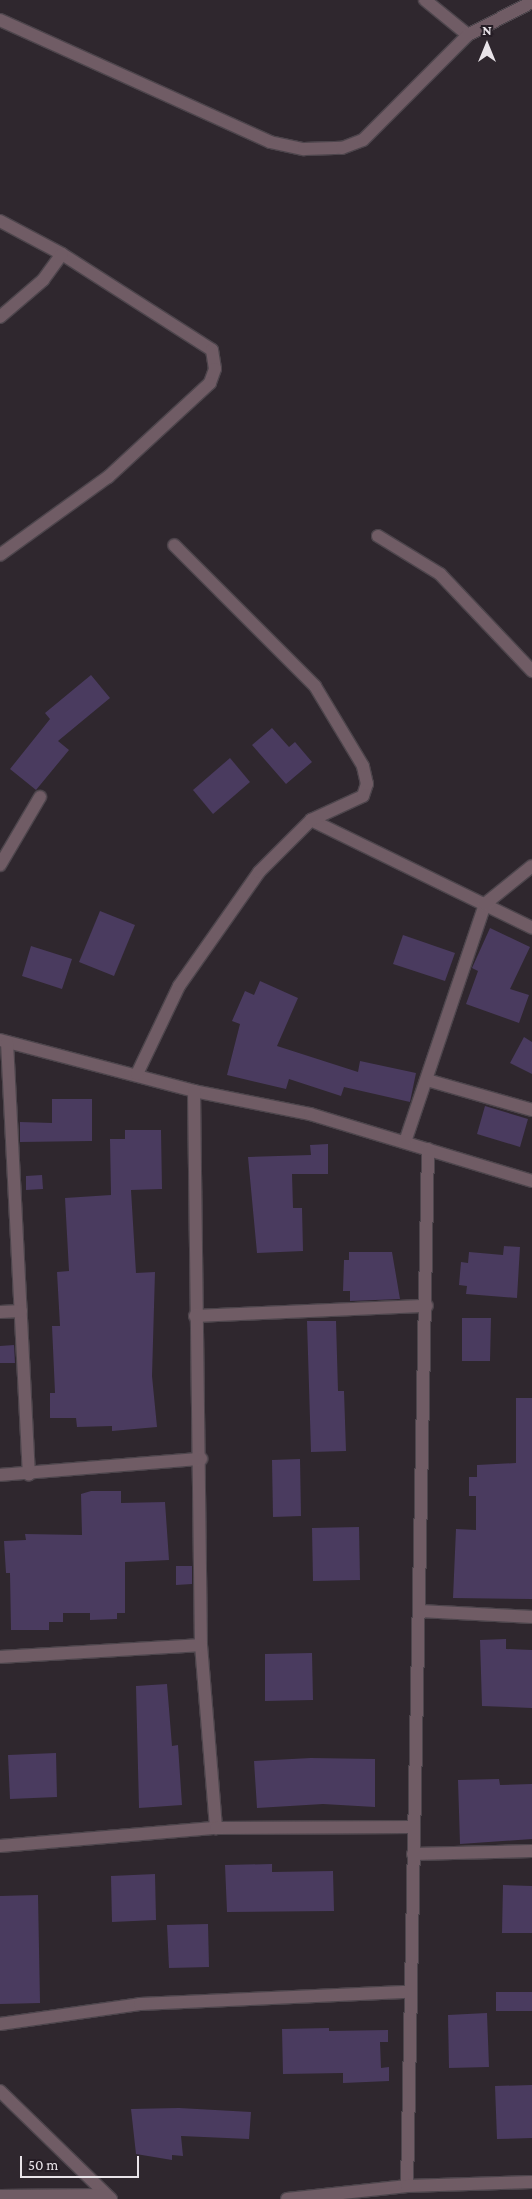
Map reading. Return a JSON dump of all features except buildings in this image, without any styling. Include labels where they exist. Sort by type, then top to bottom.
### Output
[{"type":"street","points":[[425,0],[468,35]]},
{"type":"street","points":[[0,20],[270,142],[304,150],[342,148],[363,140],[468,35],[532,2]]},
{"type":"street","points":[[0,221],[62,254],[212,350],[215,369],[210,383],[108,477],[0,555]]},
{"type":"street","points":[[0,317],[44,280],[62,254]]},
{"type":"street","points":[[378,536],[440,574],[532,671]]},
{"type":"street","points":[[137,1074],[179,986],[259,872],[311,820],[363,796],[366,784],[363,766],[315,686],[174,545]]},
{"type":"street","points":[[0,865],[40,796]]},
{"type":"street","points":[[311,820],[532,928]]},
{"type":"street","points":[[405,1142],[485,904],[532,866]]},
{"type":"street","points":[[29,1474],[21,1311],[3,1041],[137,1074],[194,1091],[310,1114],[532,1181]]},
{"type":"street","points":[[427,1080],[532,1110]]},
{"type":"street","points":[[194,1091],[195,1316],[201,1459],[201,1645],[216,1828]]},
{"type":"street","points":[[407,2186],[412,1827],[421,1611],[428,1149]]},
{"type":"street","points":[[195,1316],[427,1306]]},
{"type":"street","points":[[0,1312],[21,1311]]},
{"type":"street","points":[[0,1476],[201,1459]]},
{"type":"street","points":[[421,1611],[532,1617]]},
{"type":"street","points":[[0,1656],[201,1645]]},
{"type":"street","points":[[0,1846],[216,1828],[412,1827]]},
{"type":"street","points":[[413,1854],[532,1851]]},
{"type":"street","points":[[0,2024],[140,2004],[409,1992]]},
{"type":"street","points":[[0,2091],[108,2197]]},
{"type":"street","points":[[288,2199],[407,2186],[532,2182]]},
{"type":"street","points":[[0,2196],[108,2197]]}]
